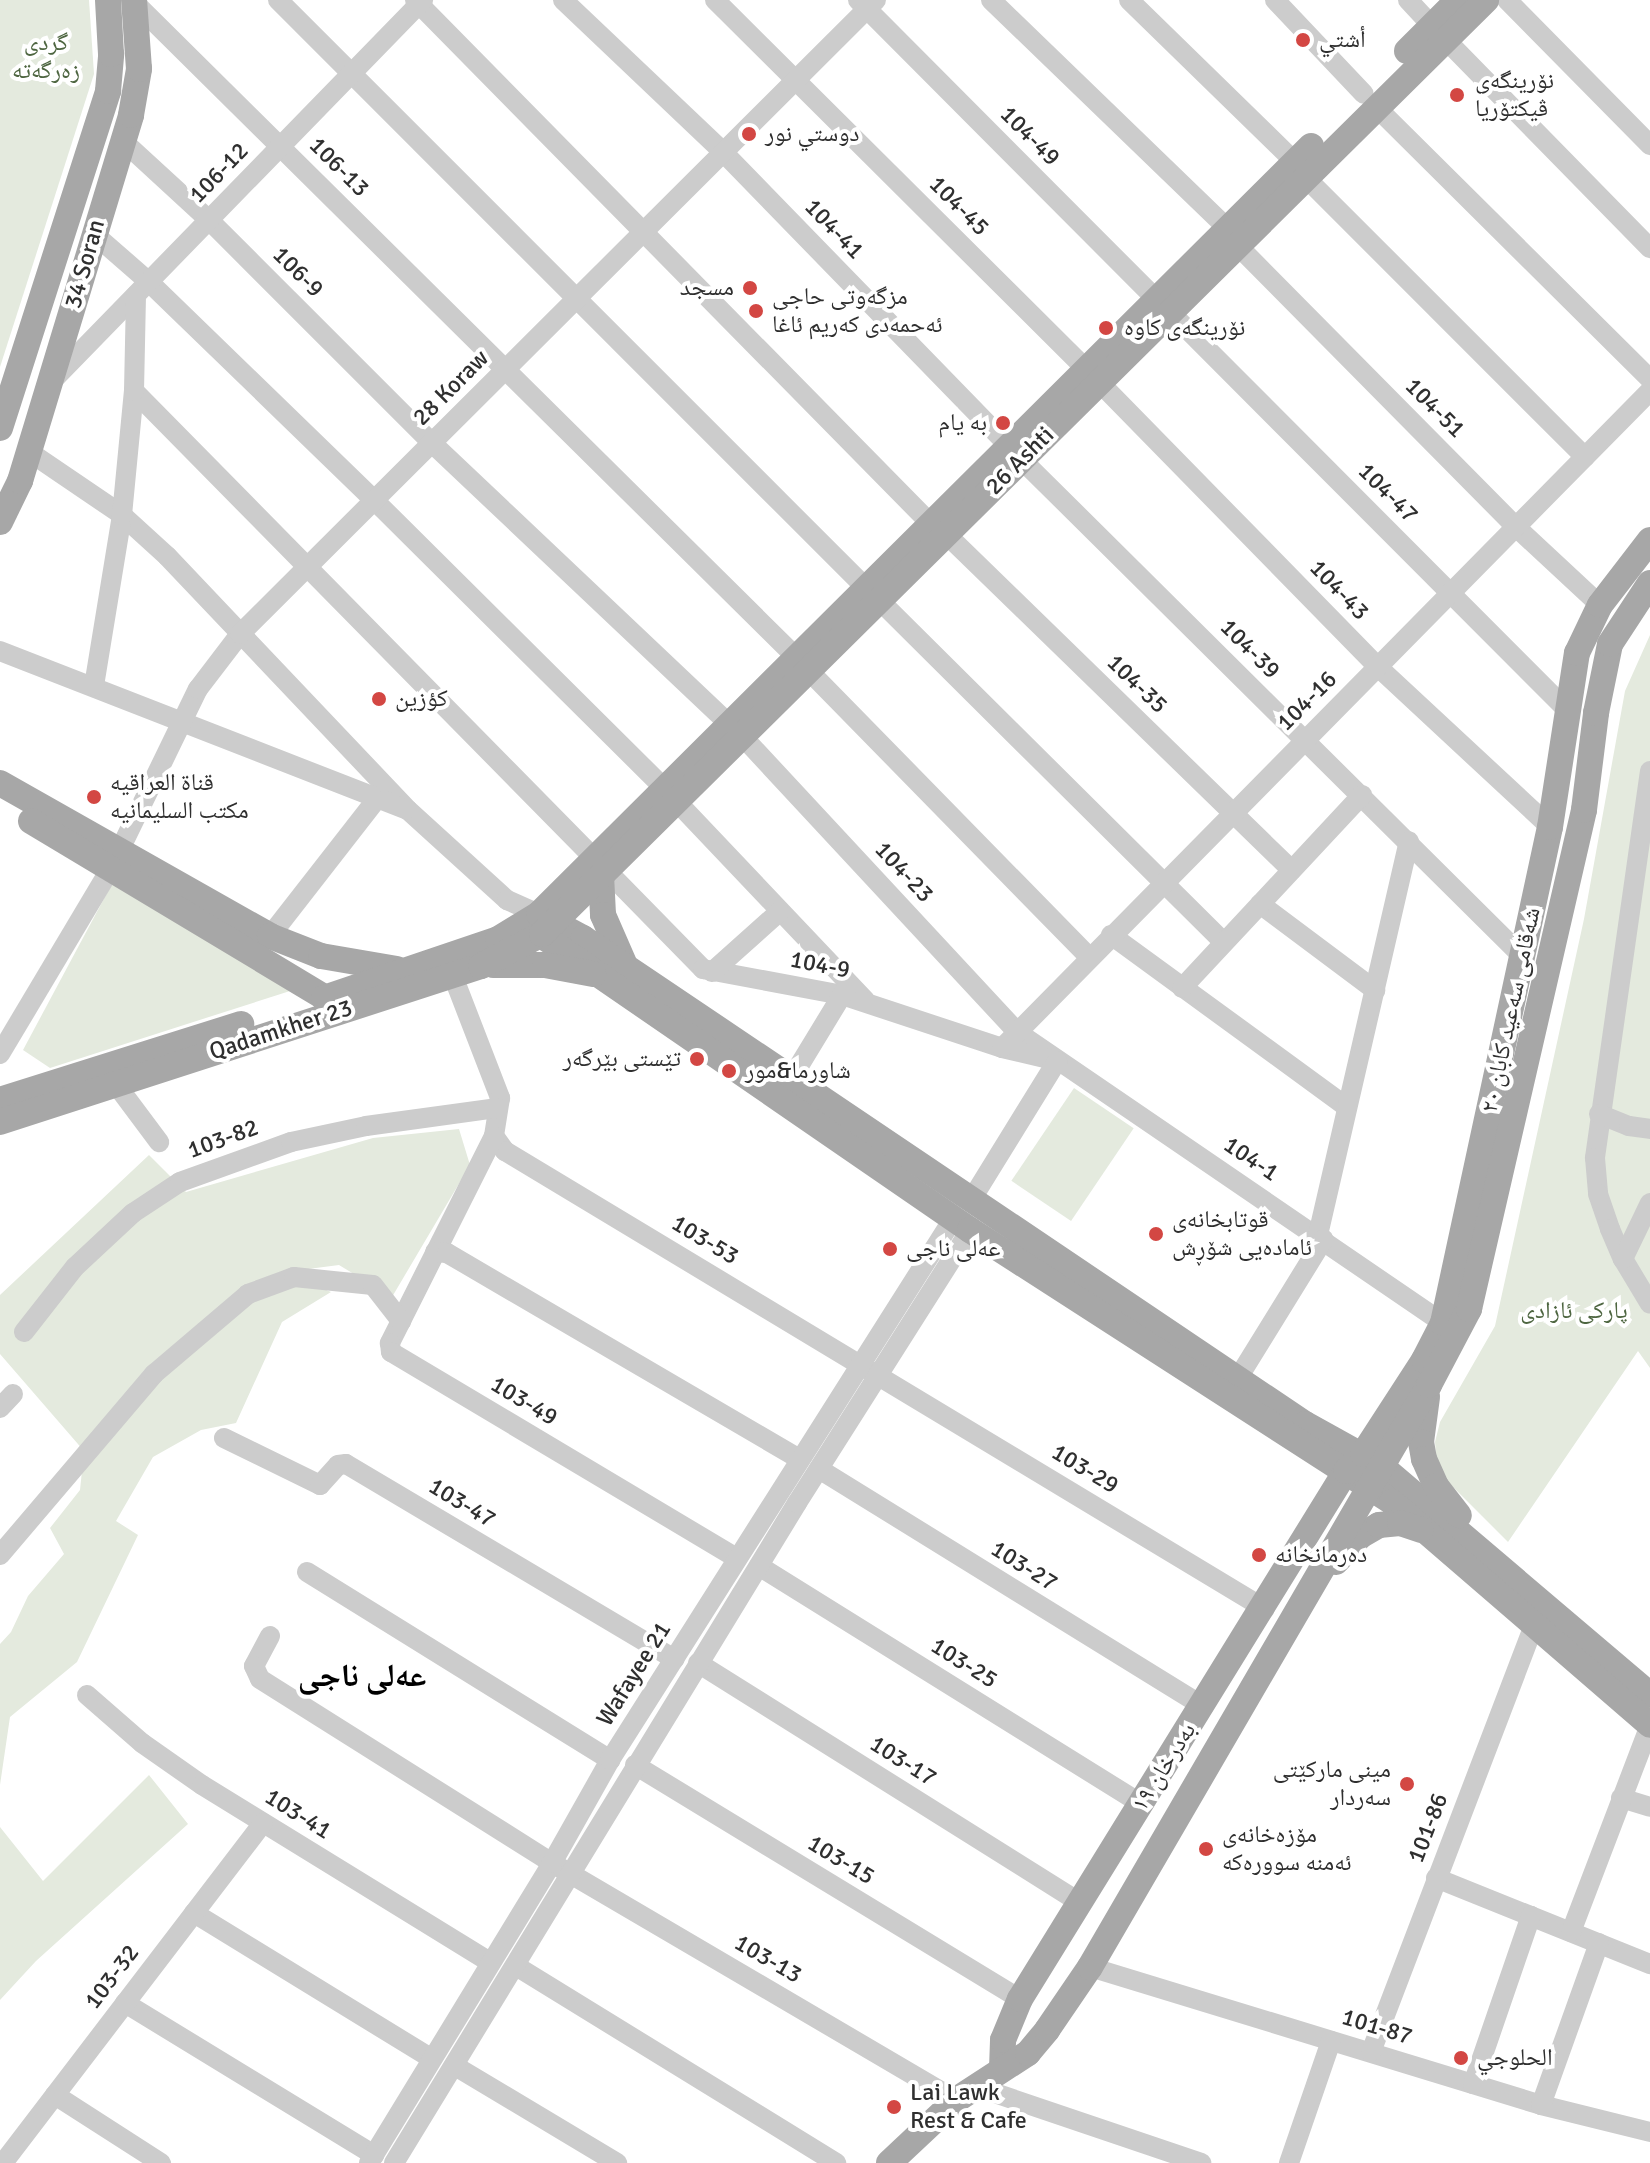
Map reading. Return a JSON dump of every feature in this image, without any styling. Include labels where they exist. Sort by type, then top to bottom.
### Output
[{"type":"main road","name":"26 Ashti","points":[[1439,32],[1458,0]]},
{"type":"main road","name":"26 Ashti","points":[[540,924],[1439,32],[1486,0]]},
{"type":"main road","name":"34 Soran","points":[[0,522],[20,481],[123,141],[139,69],[126,1]]},
{"type":"main road","name":"34 Soran","points":[[0,428],[108,91],[111,54],[126,1]]},
{"type":"main road","name":"شەقامی سەعید کابان ٢٠","points":[[1427,1372],[1443,1323],[1523,957],[1550,827],[1577,653],[1600,605],[1650,540]]},
{"type":"main road","name":"شەقامی سەعید کابان ٢٠","points":[[1365,1469],[1469,1309],[1581,825],[1610,644],[1650,583]]},
{"type":"main road","points":[[0,783],[335,1003]]},
{"type":"main road","points":[[0,803],[270,936],[321,956],[409,971]]},
{"type":"main road","points":[[600,867],[603,915],[617,952],[617,974]]},
{"type":"main road","points":[[540,924],[1278,1431],[1318,1464],[1329,1479],[1323,1514]]},
{"type":"main road","name":"Qadamkher 23","points":[[0,1100],[335,1003],[453,976],[481,966],[540,924]]},
{"type":"main road","name":"Qadamkher 23","points":[[0,1122],[335,1003],[409,971],[540,924]]},
{"type":"main road","points":[[481,966],[545,965],[617,974],[791,1079],[965,1216],[1238,1378],[1305,1424],[1495,1561],[1650,1695]]},
{"type":"main road","points":[[1305,1424],[1360,1427],[1427,1372]]},
{"type":"main road","points":[[1427,1372],[1421,1442],[1425,1465],[1436,1486],[1495,1561]]},
{"type":"main road","points":[[1278,1431],[1365,1469],[1436,1538],[1650,1725]]},
{"type":"main road","name":"بەدرخان ١٩","points":[[1002,2069],[1003,2040],[1020,1999],[1323,1514],[1365,1469]]},
{"type":"main road","name":"بەدرخان ١٩","points":[[889,2163],[965,2093],[1038,2042],[1090,1967],[1306,1593],[1365,1469]]},
{"type":"main road","points":[[1306,1593],[1369,1530],[1400,1523],[1436,1538]]},
{"type":"street","points":[[278,0],[1224,943]]},
{"type":"street","name":"104-41","points":[[563,0],[723,152],[1015,452]]},
{"type":"street","name":"104-45","points":[[715,0],[1092,376]]},
{"type":"street","name":"104-51","points":[[991,0],[1232,236],[1516,527],[1600,605]]},
{"type":"street","points":[[1129,0],[1585,457]]},
{"type":"street","points":[[1275,0],[1370,100],[1650,379]]},
{"type":"street","points":[[1408,0],[1650,248]]},
{"type":"street","points":[[1507,0],[1650,145]]},
{"type":"street","name":"106-13","points":[[126,1],[281,146],[507,369],[1089,957]]},
{"type":"street","name":"106-12","points":[[51,382],[419,1]]},
{"type":"street","name":"104-35","points":[[419,1],[644,234],[938,529],[1292,870]]},
{"type":"street","name":"28 Koraw","points":[[0,1054],[115,860],[198,689],[240,634],[644,234],[867,3]]},
{"type":"street","name":"104-49","points":[[867,3],[1163,306]]},
{"type":"street","name":"106-9","points":[[123,141],[209,220],[433,444],[736,730]]},
{"type":"street","points":[[94,234],[142,288],[375,501],[671,795],[846,989],[791,1079]]},
{"type":"street","points":[[94,686],[122,515],[142,288]]},
{"type":"street","name":"104-47","points":[[1163,306],[1568,711]]},
{"type":"street","name":"104-43","points":[[1092,376],[1377,666],[1550,827]]},
{"type":"street","name":"104-9","points":[[134,391],[703,969],[846,989],[868,1002],[1002,1048],[1057,1061]]},
{"type":"street","name":"104-16","points":[[1002,1048],[1023,1036],[1089,957],[1650,391]]},
{"type":"street","points":[[28,451],[122,515],[167,556],[408,810],[507,900],[540,924]]},
{"type":"street","name":"104-39","points":[[1015,452],[1523,957]]},
{"type":"street","points":[[0,651],[408,810]]},
{"type":"street","name":"104-23","points":[[736,730],[1023,1036]]},
{"type":"street","points":[[1650,771],[1595,1158],[1598,1194],[1623,1259],[1650,1304]]},
{"type":"street","points":[[1182,988],[1362,795]]},
{"type":"street","points":[[270,936],[376,800]]},
{"type":"street","points":[[1238,1378],[1321,1237],[1347,1107],[1409,841]]},
{"type":"street","points":[[1632,890],[1650,868]]},
{"type":"street","points":[[1260,904],[1375,990]]},
{"type":"street","points":[[712,972],[779,912]]},
{"type":"street","points":[[1111,935],[1347,1107]]},
{"type":"street","points":[[453,976],[499,1103]]},
{"type":"street","name":"104-1","points":[[1023,1036],[1443,1323]]},
{"type":"street","name":"Wafayee 21","points":[[394,2163],[819,1469],[870,1369],[1057,1061]]},
{"type":"street","points":[[115,1083],[159,1142]]},
{"type":"street","name":"103-49","points":[[499,1103],[500,1144],[401,1321],[390,1343],[391,1352],[736,1558]]},
{"type":"street","name":"103-82","points":[[24,1332],[75,1267],[133,1213],[180,1182],[291,1142],[499,1103]]},
{"type":"street","points":[[1599,1114],[1650,1129]]},
{"type":"street","name":"103-53","points":[[500,1144],[870,1369]]},
{"type":"street","points":[[1623,1259],[1650,1203]]},
{"type":"street","points":[[441,1253],[799,1459]]},
{"type":"street","points":[[0,1555],[154,1374],[248,1294],[294,1277],[373,1285],[401,1321]]},
{"type":"street","name":"Wafayee 21","points":[[371,2159],[552,1863],[610,1760],[736,1558],[799,1459],[870,1369]]},
{"type":"street","name":"103-29","points":[[870,1369],[1265,1609]]},
{"type":"street","name":"103-47","points":[[224,1438],[320,1485],[338,1465],[346,1464],[674,1659]]},
{"type":"street","name":"103-27","points":[[819,1469],[1202,1706]]},
{"type":"street","name":"103-25","points":[[759,1566],[1141,1804]]},
{"type":"street","points":[[307,1572],[610,1760]]},
{"type":"street","name":"101-86","points":[[1371,2052],[1535,1622]]},
{"type":"street","name":"103-13","points":[[270,1636],[254,1666],[256,1676],[552,1863],[965,2093],[1201,2163]]},
{"type":"street","name":"103-17","points":[[698,1663],[1080,1903]]},
{"type":"street","name":"103-41","points":[[87,1695],[171,1764],[491,1963]]},
{"type":"street","points":[[1571,1932],[1650,1725]]},
{"type":"street","name":"103-15","points":[[635,1765],[1020,1999]]},
{"type":"street","points":[[1621,1798],[1650,1807]]},
{"type":"street","name":"103-32","points":[[3,2163],[263,1823]]},
{"type":"street","points":[[1436,1878],[1650,1964]]},
{"type":"street","points":[[194,1913],[432,2059]]},
{"type":"street","points":[[1473,2084],[1531,1916]]},
{"type":"street","points":[[1541,2105],[1599,1943]]},
{"type":"street","points":[[516,1966],[836,2163]]},
{"type":"street","name":"101-87","points":[[1090,1967],[1541,2105],[1650,2132]]},
{"type":"street","points":[[125,2003],[371,2159]]},
{"type":"street","points":[[1289,2163],[1331,2041]]},
{"type":"street","points":[[455,2066],[617,2163]]},
{"type":"street","points":[[55,2095],[161,2163]]},
{"type":"green space","name":"گردی زەرگەتە","points":[[0,0],[89,0],[94,74],[0,367]]},
{"type":"green space","name":"پارکی ئازادی","points":[[1650,635],[1650,1368],[1638,1351],[1508,1542],[1449,1483],[1437,1464],[1435,1442],[1440,1422],[1495,1326],[1584,919],[1625,691]]},
{"type":"green space","points":[[114,880],[290,991],[50,1068],[23,1050]]},
{"type":"green space","points":[[1074,1088],[1134,1128],[1071,1221],[1011,1181]]},
{"type":"green space","points":[[459,1129],[470,1165],[392,1297],[339,1265],[285,1272],[331,1292],[282,1322],[236,1423],[201,1430],[153,1457],[116,1521],[138,1535],[77,1662],[10,1717],[0,1785],[0,1644],[11,1632],[28,1596],[64,1554],[50,1528],[80,1490],[84,1451],[0,1354],[0,1295],[149,1155],[186,1192],[373,1138]]},
{"type":"green space","points":[[149,1775],[188,1824],[36,1961],[0,2000],[0,1827],[43,1881]]},
{"type":"place","name":"أشتي","points":[[1303,40]]},
{"type":"place","name":"نۆرینگەی ڤیکتۆریا","points":[[1457,95]]},
{"type":"place","name":"دوستي نور","points":[[749,134]]},
{"type":"place","name":"مسجد","points":[[750,288]]},
{"type":"place","name":"مزگەوتی حاجی ئەحمەدی کەریم ئاغا","points":[[756,311]]},
{"type":"place","name":"نۆرینگەی کاوە","points":[[1106,328]]},
{"type":"place","name":"به يام","points":[[1003,423]]},
{"type":"place","name":"كؤزين","points":[[379,699]]},
{"type":"place","name":"قناة العراقيه مكتب السليمانيه","points":[[94,797]]},
{"type":"place","name":"تێستی بێرگەر","points":[[697,1059]]},
{"type":"place","name":"شاورما&مور","points":[[729,1071]]},
{"type":"place","name":"قوتابخانەی ئامادەیی شۆڕش","points":[[1156,1234]]},
{"type":"place","name":"عەلی ناجی","points":[[890,1249]]},
{"type":"place","name":"دەرمانخانە","points":[[1259,1555]]},
{"type":"place","name":"مینی مارکێتی سەردار","points":[[1407,1784]]},
{"type":"place","name":"مۆزەخانەی ئەمنە سوورەکە","points":[[1206,1849]]},
{"type":"place","name":"الحلوجي","points":[[1461,2058]]},
{"type":"place","name":"Lai Lawk Rest & Cafe","points":[[894,2107]]},
{"type":"district","name":"عەلی ناجی","points":[[362,1676]]}]
